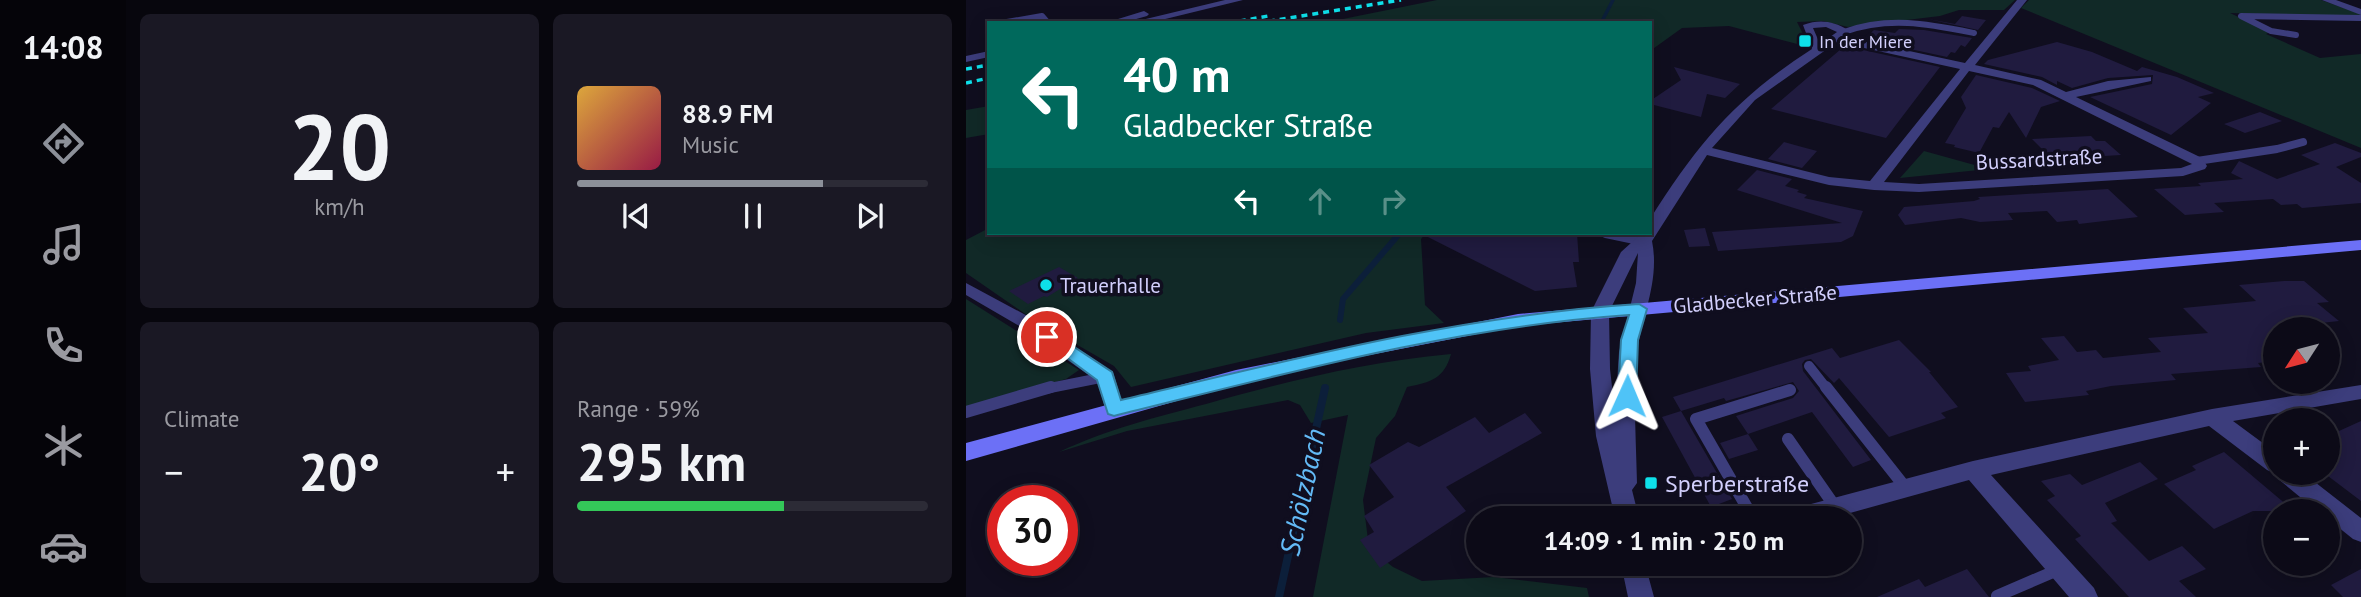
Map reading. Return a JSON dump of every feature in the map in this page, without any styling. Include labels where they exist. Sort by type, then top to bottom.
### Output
[{"type":"main road","name":"Gladbecker Straße","points":[[966,452],[1114,409],[1349,352],[1518,320],[2361,246]]},
{"type":"street","points":[[1117,21],[1194,0]]},
{"type":"street","points":[[1144,21],[1238,0]]},
{"type":"street","points":[[1874,187],[1967,66],[2022,0]]},
{"type":"street","points":[[2327,0],[2361,12]]},
{"type":"street","points":[[1652,228],[1675,190],[1740,108],[1817,49],[1840,35],[1834,25],[1822,23],[1807,27],[1817,49]]},
{"type":"street","name":"Bussardstraße","points":[[1705,150],[1829,181],[1874,187],[1919,188],[2183,172],[2200,166],[2197,161],[2068,95],[2012,74],[1967,66],[1840,35]]},
{"type":"street","points":[[966,59],[987,54]]},
{"type":"street","points":[[2068,95],[2147,79]]},
{"type":"street","points":[[1626,506],[1629,340],[1639,309],[1648,235]]},
{"type":"street","points":[[1624,506],[1607,436],[1600,369],[1600,312],[1629,252],[1648,235]]},
{"type":"street","points":[[966,288],[1027,323],[1105,377],[1114,409]]},
{"type":"street","points":[[1843,506],[1973,470],[2212,417],[2361,392]]},
{"type":"street","points":[[2212,417],[2263,455]]},
{"type":"street","points":[[1973,470],[2085,597]]},
{"type":"street","points":[[2301,485],[2361,532]]},
{"type":"street","points":[[1636,576],[1642,597]]},
{"type":"lane","points":[[1013,21],[1042,16],[1046,21]]},
{"type":"lane","points":[[2296,35],[2271,31],[2241,16],[2361,18]]},
{"type":"lane","points":[[1840,35],[1867,22],[1884,20],[1910,21],[1974,33]]},
{"type":"lane","name":"Bussardstraße","points":[[2197,161],[2283,149],[2303,142]]},
{"type":"lane","points":[[1809,366],[1905,487]]},
{"type":"lane","points":[[966,412],[1065,383],[1105,377]]},
{"type":"lane","points":[[1746,506],[1696,419],[1790,390]]},
{"type":"lane","points":[[1788,439],[1835,506]]},
{"type":"lane","points":[[1997,596],[2060,569]]},
{"type":"green space","points":[[1437,0],[2015,0],[2004,10],[1959,10],[1940,16],[1848,27],[1823,21],[1797,22],[1808,44],[1805,46],[1729,26],[1682,28],[1652,50],[1652,21],[1333,21]]},
{"type":"green space","points":[[2029,0],[2321,0],[2361,14],[2361,17],[2230,13],[2270,32],[2266,34],[2320,58],[2361,54],[2361,148],[2021,8]]},
{"type":"green space","points":[[987,106],[987,134],[966,138],[966,110]]},
{"type":"green space","points":[[1924,151],[1989,169],[1900,178]]},
{"type":"green space","points":[[987,229],[987,235],[1424,235],[1421,239],[1425,305],[1444,323],[1366,333],[1131,387],[1114,366],[1034,320],[966,273],[966,240]]},
{"type":"green space","points":[[966,299],[1079,370],[1066,379],[966,407]]},
{"type":"green space","points":[[1451,354],[1445,369],[1435,378],[1407,387],[1395,416],[1376,438],[1363,500],[1369,548],[1393,567],[1422,581],[1494,577],[1587,588],[1589,597],[1313,597],[1348,415],[1311,423],[1300,405],[1288,400],[1127,431],[1059,452],[1131,425],[1327,373]]},
{"type":"building","points":[[1962,16],[1986,20],[1978,30],[1928,19],[1955,24]]},
{"type":"building","points":[[1899,29],[1972,38],[1965,47],[1961,45],[1955,53],[1951,52],[1947,57],[1864,39],[1874,30],[1895,33]]},
{"type":"building","points":[[2057,42],[2092,52],[2137,71],[2142,67],[2177,77],[2214,93],[2198,97],[2211,103],[2171,135],[2090,97],[2152,84],[2153,75],[2108,78],[2072,88],[2057,81],[2057,85],[2042,77],[1984,64],[1988,60]]},
{"type":"building","points":[[1854,48],[1940,67],[1886,138],[1771,109],[1841,49],[1851,51]]},
{"type":"building","points":[[1674,67],[1740,84],[1725,98],[1707,94],[1701,117],[1652,105],[1652,100],[1681,80]]},
{"type":"building","points":[[1976,75],[2032,88],[2060,101],[2041,107],[2026,138],[2009,112],[1999,128],[1993,127],[1979,153],[1954,147],[1955,145],[1945,143],[1966,108],[1961,97]]},
{"type":"building","points":[[2260,112],[2282,121],[2245,133],[2224,124]]},
{"type":"building","points":[[2091,136],[2096,141],[2105,141],[2121,155],[2052,159],[2032,139]]},
{"type":"building","points":[[1784,142],[1817,151],[1802,168],[1768,159]]},
{"type":"building","points":[[2335,143],[2361,153],[2361,157],[2336,167],[2361,183],[2361,203],[2302,208],[2297,204],[2281,205],[2273,199],[2214,203],[2224,212],[2185,215],[2154,189],[2201,186],[2198,183],[2243,179],[2231,173],[2239,161],[2277,179],[2320,164],[2301,155]]},
{"type":"building","points":[[1757,170],[1792,179],[1785,186],[1807,195],[1804,198],[1863,211],[1853,236],[1841,242],[1718,251],[1712,232],[1842,223],[1737,190]]},
{"type":"building","points":[[2108,189],[2138,217],[2079,224],[2077,220],[2057,222],[2047,211],[2008,213],[2013,220],[1980,222],[1961,218],[1905,225],[1898,215],[1904,207],[1974,201],[1980,199],[1978,197]]},
{"type":"building","points":[[1705,228],[1710,246],[1689,247],[1684,230]]},
{"type":"building","points":[[1424,235],[1577,235],[1579,262],[1573,262],[1577,287],[1535,291]]},
{"type":"building","name":"Trauerhalle","points":[[1059,267],[1078,278],[1047,297],[1028,304],[1009,291]]},
{"type":"building","points":[[2304,281],[2329,302],[2317,303],[2334,317],[2263,317],[2263,362],[2258,363],[2261,367],[2171,374],[2176,380],[2111,386],[2086,391],[2089,395],[2025,402],[2006,373],[2031,371],[2028,366],[2059,360],[2041,338],[2064,336],[2077,352],[2096,350],[2103,358],[2161,352],[2148,338],[2208,333],[2183,308],[2256,301],[2239,285]]},
{"type":"building","points":[[1899,340],[1931,372],[1958,407],[1941,413],[1946,418],[1889,437],[1839,378],[1834,383],[1811,359],[1805,360],[1802,364],[1803,371],[1871,460],[1853,467],[1812,412],[1748,434],[1736,416],[1793,398],[1799,391],[1793,382],[1681,411],[1673,397],[1832,348],[1840,358]]},
{"type":"building","points":[[1681,411],[1732,499],[1710,506],[1662,417]]},
{"type":"building","points":[[1525,413],[1542,433],[1446,487],[1466,511],[1380,568],[1360,540],[1374,532],[1364,516],[1394,497],[1369,465],[1408,442],[1419,447],[1475,417],[1489,433]]},
{"type":"building","points":[[2361,421],[2361,501],[2340,485],[2340,431]]},
{"type":"building","points":[[1748,434],[1758,450],[1729,459],[1720,443]]},
{"type":"building","points":[[2224,452],[2280,499],[2263,499],[2263,511],[2253,511],[2214,529],[2164,484],[2196,470],[2192,466]]},
{"type":"building","points":[[2140,462],[2158,479],[2105,503],[2117,521],[2111,523],[2149,561],[2182,546],[2206,569],[2179,581],[2196,597],[2129,597],[2075,539],[2081,536],[2047,500],[2055,496],[2041,481],[2070,474],[2082,485]]},
{"type":"building","points":[[1967,569],[1989,597],[1877,597],[1919,579],[1925,587]]},
{"type":"building","points":[[2361,569],[2361,597],[2343,597],[2331,585]]},
{"type":"waterway","name":"Schölzbach","points":[[1602,21],[1613,0]]},
{"type":"waterway","name":"Schölzbach","points":[[1340,320],[1343,299],[1398,235]]},
{"type":"waterway","name":"Schölzbach","points":[[1279,597],[1325,388]]},
{"type":"railway","points":[[1270,21],[1401,0]]},
{"type":"railway","points":[[1240,21],[1268,16]]},
{"type":"railway","points":[[966,69],[987,65]]},
{"type":"railway","points":[[966,83],[987,78]]},
{"type":"place","name":"In der Miere","points":[[1805,41]]},
{"type":"place","name":"Trauerhalle","points":[[1046,285]]},
{"type":"place","name":"Sperberstraße","points":[[1651,483]]},
{"type":"route","points":[[1047,337],[1105,377],[1114,409],[1349,352],[1469,329],[1568,314],[1639,309],[1629,340],[1627,396]]}]
